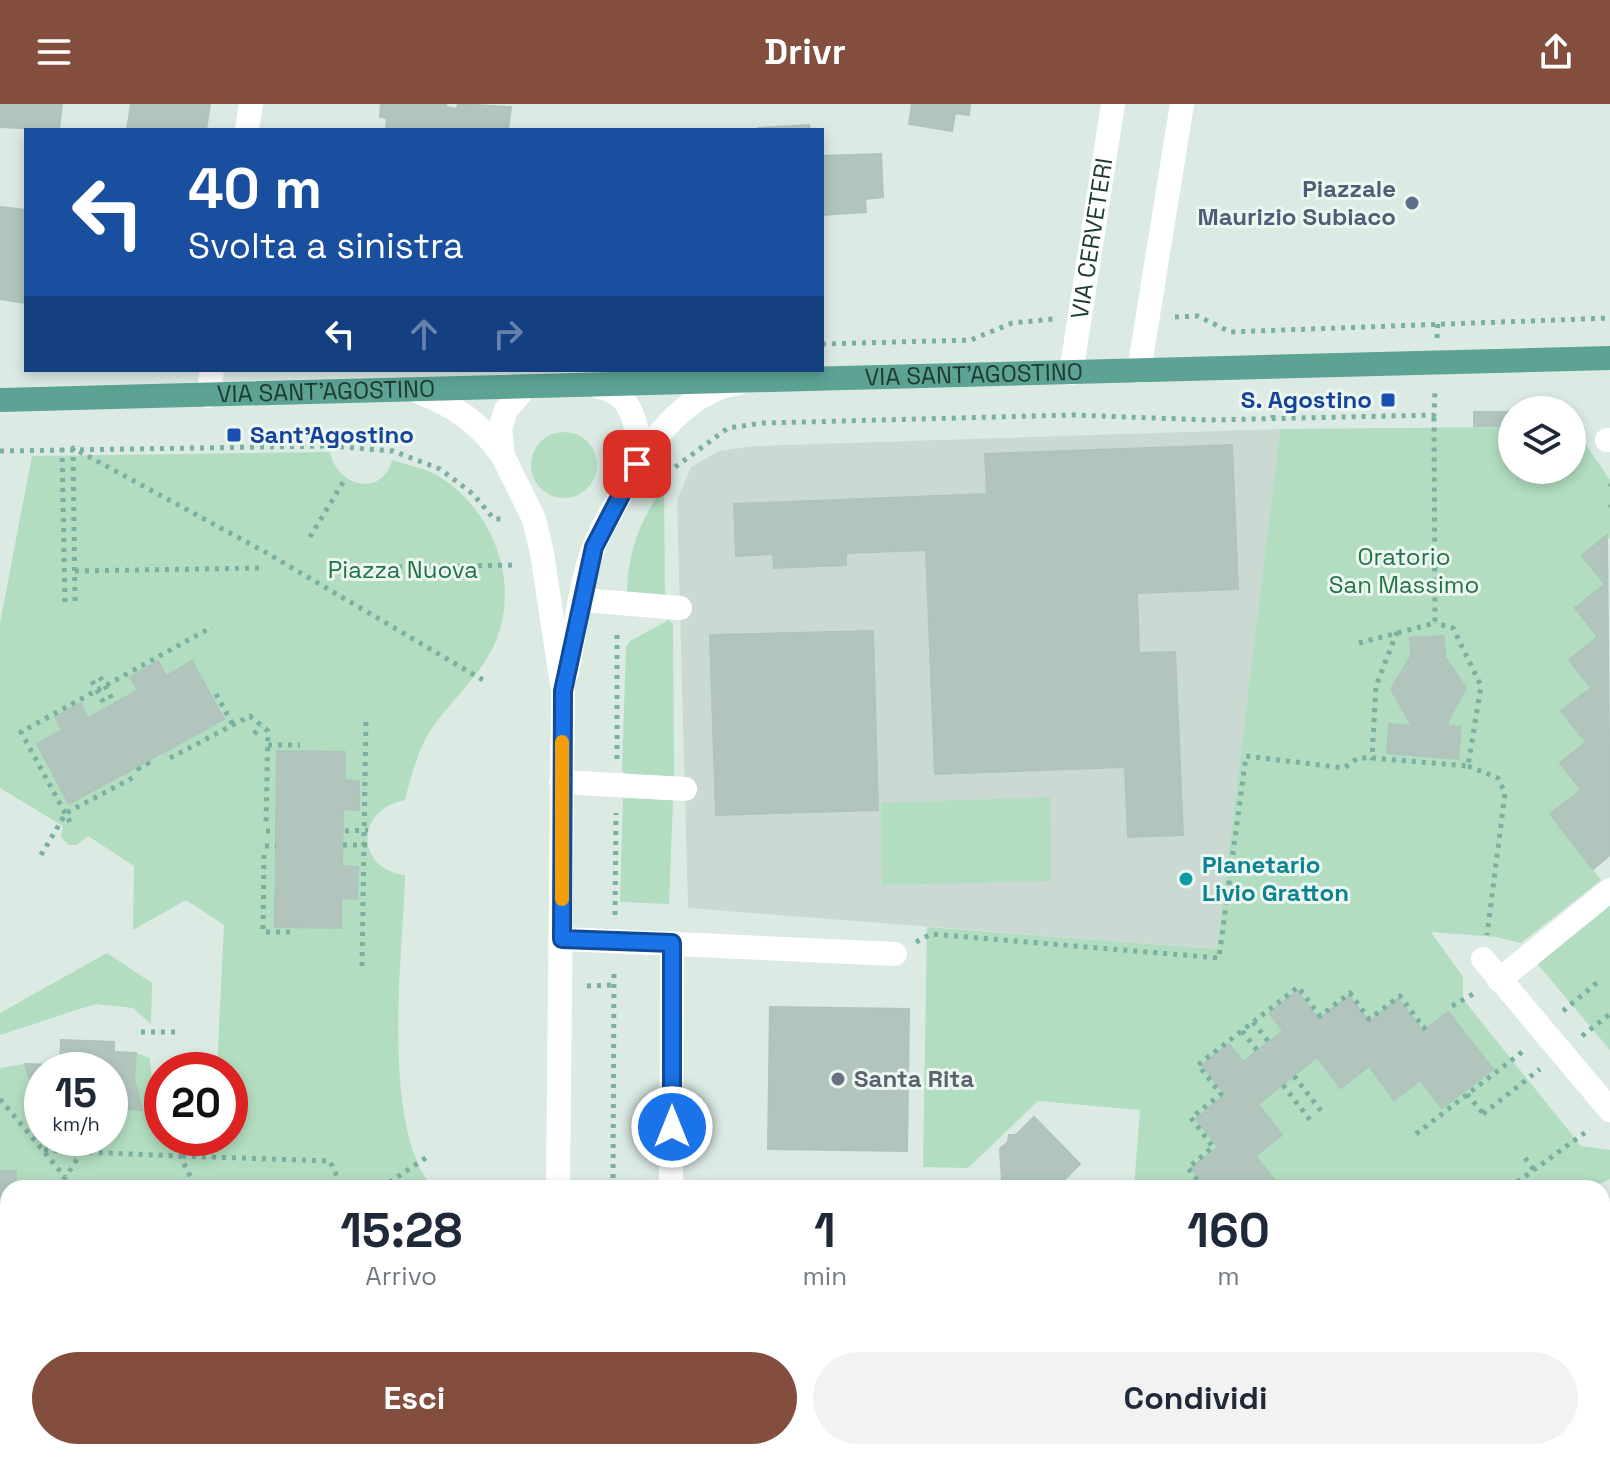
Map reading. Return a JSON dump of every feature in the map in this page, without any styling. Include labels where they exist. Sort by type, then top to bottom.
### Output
[{"type":"main road","name":"VIA SANT'AGOSTINO","points":[[0,400],[419,392],[1610,358]]},
{"type":"street","points":[[247,128],[251,104]]},
{"type":"street","name":"VIA CERVETERI","points":[[1071,373],[1113,104]]},
{"type":"street","points":[[1139,371],[1181,104]]},
{"type":"street","points":[[208,396],[212,372]]},
{"type":"street","points":[[563,691],[594,547],[637,464],[661,429],[683,411],[727,385],[744,382]]},
{"type":"street","points":[[600,387],[615,390],[628,405],[639,437],[637,464]]},
{"type":"street","points":[[503,456],[501,420],[524,389]]},
{"type":"street","points":[[419,392],[465,414],[490,437],[503,456],[534,519],[563,691],[558,1180]]},
{"type":"street","points":[[583,600],[680,608]]},
{"type":"street","points":[[561,782],[685,789]]},
{"type":"street","points":[[1499,980],[1610,890]]},
{"type":"street","points":[[562,939],[895,954]]},
{"type":"street","points":[[671,1180],[672,943]]},
{"type":"street","points":[[1483,959],[1543,1032],[1604,1117]]},
{"type":"path","points":[[1148,318],[1198,316],[1230,332],[1610,318]]},
{"type":"path","points":[[824,344],[971,340],[1032,319],[1080,319]]},
{"type":"path","points":[[1435,407],[1435,623]]},
{"type":"path","points":[[661,480],[698,448],[728,428],[763,423],[979,416],[1209,420],[1434,415]]},
{"type":"path","points":[[0,451],[330,446],[393,451],[440,469],[473,494],[494,519]]},
{"type":"path","points":[[62,448],[65,603]]},
{"type":"path","points":[[73,448],[75,601]]},
{"type":"path","points":[[73,448],[265,552],[483,680]]},
{"type":"path","points":[[310,537],[345,479]]},
{"type":"path","points":[[328,568],[516,565]]},
{"type":"path","points":[[75,571],[261,568]]},
{"type":"path","points":[[616,773],[617,603]]},
{"type":"path","points":[[1359,643],[1435,623],[1453,628],[1481,686],[1468,766]]},
{"type":"path","points":[[70,822],[21,732],[212,627]]},
{"type":"path","points":[[1372,758],[1376,686],[1397,632]]},
{"type":"path","points":[[100,677],[114,702]]},
{"type":"path","points":[[92,681],[106,707]]},
{"type":"path","points":[[216,694],[233,725]]},
{"type":"path","points":[[170,758],[250,716],[268,731],[266,822]]},
{"type":"path","points":[[362,966],[366,716]]},
{"type":"path","points":[[254,734],[261,726]]},
{"type":"path","points":[[268,745],[300,745]]},
{"type":"path","points":[[895,954],[931,934],[1219,958],[1246,756],[1344,768],[1358,758],[1468,766],[1498,778],[1505,793],[1483,959]]},
{"type":"path","points":[[41,855],[66,813],[134,777]]},
{"type":"path","points":[[615,925],[616,799]]},
{"type":"path","points":[[345,831],[366,830]]},
{"type":"path","points":[[266,831],[275,831]]},
{"type":"path","points":[[343,845],[366,845]]},
{"type":"path","points":[[265,846],[276,846]]},
{"type":"path","points":[[264,855],[263,932],[295,932]]},
{"type":"path","points":[[613,1180],[614,958]]},
{"type":"path","points":[[1416,1134],[1543,1032],[1599,981]]},
{"type":"path","points":[[1197,1180],[1188,1168],[1213,1147],[1191,1118],[1221,1094],[1198,1065],[1298,987],[1320,1016],[1350,993],[1369,1019],[1400,996],[1424,1028],[1431,1023]]},
{"type":"path","points":[[1253,1022],[1268,1041]]},
{"type":"path","points":[[1242,1031],[1257,1050]]},
{"type":"path","points":[[141,1032],[180,1032]]},
{"type":"path","points":[[1294,1076],[1321,1111]]},
{"type":"path","points":[[1283,1085],[1310,1120]]},
{"type":"path","points":[[1467,1094],[1486,1117]]},
{"type":"path","points":[[0,1099],[24,1127]]},
{"type":"path","points":[[1520,1180],[1604,1117]]},
{"type":"path","points":[[393,1180],[430,1155]]},
{"type":"path","points":[[49,1156],[65,1177]]},
{"type":"path","points":[[63,1180],[79,1156]]},
{"type":"path","points":[[192,1180],[180,1156],[330,1161],[338,1180]]},
{"type":"path","points":[[1525,1158],[1534,1170]]},
{"type":"shaded area","points":[[1280,429],[1217,949],[688,908],[677,500],[691,467],[719,451],[754,446]]},
{"type":"green space","name":"Oratorio San Massimo","points":[[1498,427],[1498,484],[1586,484],[1586,445],[1610,480],[1610,539],[1607,536],[1582,556],[1605,584],[1575,608],[1598,637],[1591,688],[1562,711],[1586,742],[1560,763],[1581,790],[1550,814],[1601,880],[1521,943],[1496,937],[1431,932],[1463,977],[1463,999],[1581,1146],[1610,1150],[1610,1179],[1275,1180],[1255,1156],[1282,1134],[1258,1104],[1317,1057],[1340,1088],[1369,1066],[1394,1099],[1420,1080],[1442,1108],[1493,1069],[1448,1012],[1423,1031],[1369,1022],[1319,1019],[1297,991],[1269,1013],[1283,1031],[1243,1062],[1229,1044],[1225,1095],[1196,1119],[1218,1147],[1191,1168],[1200,1180],[1135,1180],[1140,1110],[1038,1101],[968,1168],[923,1167],[927,927],[1217,949],[1280,429]]},
{"type":"green space","points":[[564,432],[587,442],[597,465],[587,488],[564,498],[541,488],[531,465],[541,442]]},
{"type":"green space","name":"Piazza Nuova","points":[[330,452],[334,464],[350,480],[370,483],[379,480],[392,460],[438,476],[459,491],[476,510],[499,555],[504,580],[505,605],[500,630],[476,674],[425,739],[405,800],[377,815],[370,826],[368,839],[370,851],[377,862],[405,875],[399,993],[400,1083],[406,1124],[416,1160],[428,1180],[16,1180],[16,1172],[0,1171],[0,1068],[24,1064],[24,1156],[128,1156],[128,1109],[142,1110],[134,1078],[136,1053],[144,1056],[144,1156],[248,1156],[248,1052],[218,1052],[224,925],[186,900],[133,930],[134,866],[88,836],[77,845],[69,845],[61,837],[63,826],[0,788],[0,623],[32,456]]},
{"type":"green space","points":[[664,487],[665,597],[627,596],[629,566],[636,538]]},
{"type":"green space","points":[[669,620],[673,624],[674,777],[626,774],[622,771],[626,647],[630,641]]},
{"type":"green space","points":[[1050,797],[1051,881],[882,885],[881,803]]},
{"type":"green space","points":[[623,798],[673,800],[669,904],[620,902]]},
{"type":"green space","points":[[1610,901],[1610,1050],[1535,961]]},
{"type":"green space","points":[[107,953],[152,983],[151,1024],[133,1008],[95,1004],[0,1035],[0,1013]]},
{"type":"building","points":[[0,104],[62,104],[59,128],[0,127]]},
{"type":"building","points":[[131,104],[210,104],[206,128],[127,128]]},
{"type":"building","points":[[381,104],[446,104],[446,107],[457,109],[458,104],[511,107],[508,128],[386,128],[387,118],[380,117]]},
{"type":"building","points":[[912,104],[970,104],[969,115],[955,113],[952,131],[909,124]]},
{"type":"building","points":[[809,125],[810,128],[758,128]]},
{"type":"building","points":[[881,154],[883,197],[865,199],[866,212],[824,215],[824,156]]},
{"type":"building","points":[[0,207],[24,210],[24,303],[0,299]]},
{"type":"building","points":[[1474,412],[1498,412],[1498,426],[1474,426]]},
{"type":"building","points":[[1232,445],[1238,589],[1137,593],[1139,653],[1175,652],[1183,835],[1128,837],[1125,767],[935,774],[926,550],[846,553],[846,565],[774,568],[773,554],[736,556],[734,504],[987,494],[985,454]]},
{"type":"building","points":[[1607,535],[1610,855],[1593,869],[1550,814],[1581,790],[1560,763],[1586,742],[1561,711],[1591,688],[1569,660],[1598,637],[1575,608],[1605,584],[1582,556]]},
{"type":"building","points":[[873,631],[878,810],[716,815],[710,635]]},
{"type":"building","points":[[1444,636],[1445,657],[1466,688],[1448,721],[1448,726],[1461,727],[1458,759],[1387,753],[1389,724],[1412,726],[1391,689],[1411,656],[1410,638]]},
{"type":"building","points":[[158,661],[166,676],[192,661],[224,719],[69,804],[37,744],[62,730],[55,717],[80,703],[88,718],[138,690],[130,677]]},
{"type":"building","points":[[277,751],[345,752],[345,780],[359,781],[359,810],[343,809],[342,866],[358,867],[357,899],[341,898],[341,928],[275,927]]},
{"type":"building","points":[[1297,991],[1319,1019],[1349,996],[1369,1022],[1398,999],[1423,1031],[1448,1012],[1493,1069],[1442,1108],[1420,1080],[1394,1100],[1369,1066],[1341,1088],[1317,1057],[1258,1104],[1282,1135],[1255,1156],[1275,1180],[1200,1180],[1191,1168],[1218,1147],[1196,1119],[1225,1095],[1202,1065],[1229,1044],[1243,1062],[1283,1031],[1269,1013]]},
{"type":"building","name":"Santa Rita","points":[[770,1007],[909,1009],[907,1151],[768,1149]]},
{"type":"building","points":[[61,1040],[114,1042],[114,1052],[61,1052]]},
{"type":"building","points":[[128,1053],[136,1053],[134,1078],[142,1110],[128,1109]]},
{"type":"building","points":[[1034,1117],[1080,1164],[1064,1180],[1002,1180],[1000,1149],[1008,1142],[1009,1135],[1016,1135]]},
{"type":"building","points":[[0,1171],[16,1171],[15,1180],[0,1180]]},
{"type":"slow traffic","points":[[562,742],[562,899]]},
{"type":"place","name":"Piazzale Maurizio Subiaco","points":[[1412,203]]},
{"type":"place","name":"S. Agostino","points":[[1388,400]]},
{"type":"place","name":"Sant'Agostino","points":[[234,435]]},
{"type":"place","name":"Planetario Livio Gratton","points":[[1186,879]]},
{"type":"place","name":"Santa Rita","points":[[838,1079]]},
{"type":"route","points":[[637,464],[594,547],[563,691],[562,939],[672,943],[672,1127]]}]
